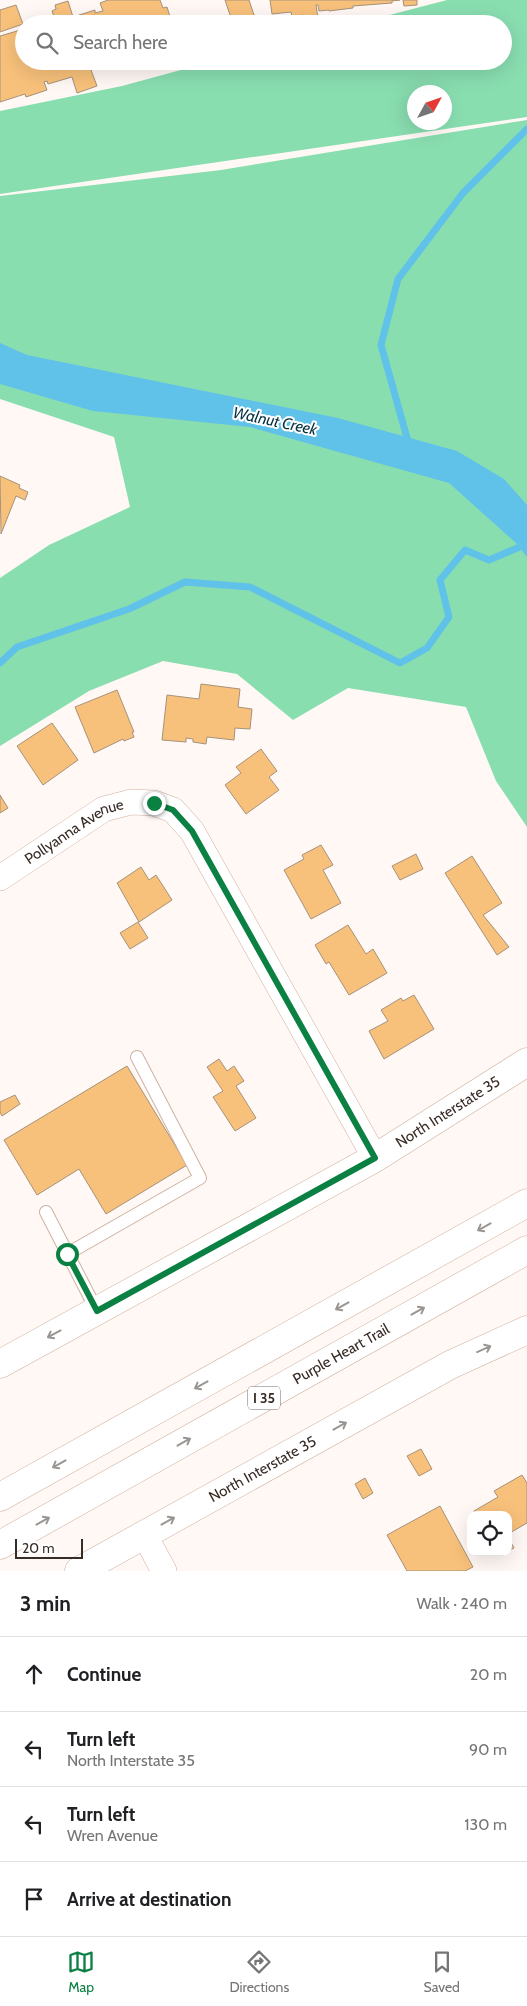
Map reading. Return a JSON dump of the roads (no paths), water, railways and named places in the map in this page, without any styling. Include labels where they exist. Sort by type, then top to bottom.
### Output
[{"type":"main road","name":"North Interstate 35","points":[[0,1364],[375,1158],[527,1062]]},
{"type":"main road","points":[[0,1497],[527,1204]]},
{"type":"main road","name":"Purple Heart Trail","points":[[0,1545],[527,1250]]},
{"type":"main road","name":"North Interstate 35","points":[[79,1571],[450,1365],[527,1330]]},
{"type":"street","name":"Pollyanna Avenue","points":[[0,878],[104,809],[131,802],[154,803],[173,810],[192,831],[375,1158]]},
{"type":"street","points":[[144,1534],[164,1571]]},
{"type":"lane","points":[[67,1254],[200,1178],[137,1057]]},
{"type":"lane","points":[[46,1212],[97,1311]]},
{"type":"water","name":"Walnut Creek","points":[[0,343],[27,355],[338,418],[457,451],[504,479],[527,505],[527,557],[516,543],[449,483],[250,427],[93,411],[0,384]]},
{"type":"waterway","points":[[409,445],[381,345],[398,279],[463,193],[527,129]]},
{"type":"waterway","points":[[0,663],[17,647],[129,609],[185,582],[250,587],[400,663],[427,648],[449,617],[440,580],[465,550],[489,560],[527,544]]}]
